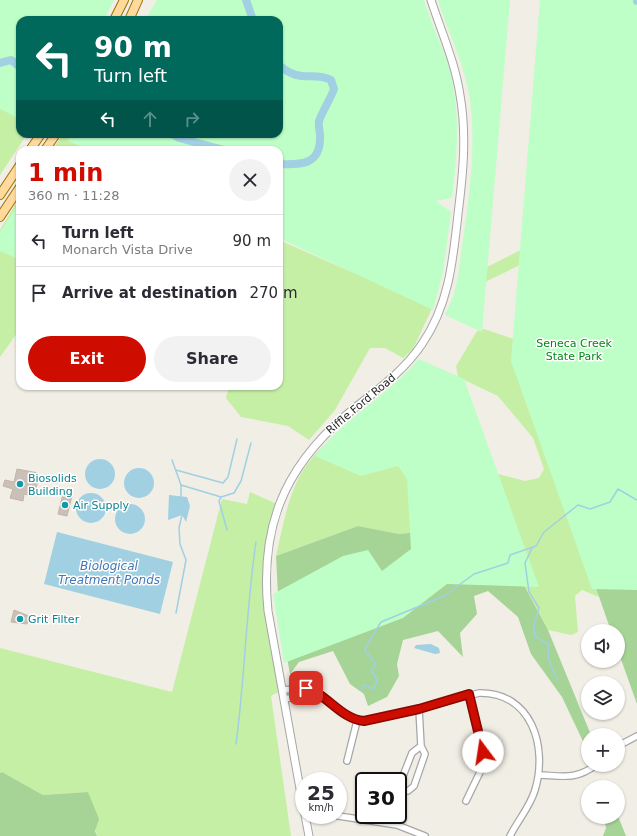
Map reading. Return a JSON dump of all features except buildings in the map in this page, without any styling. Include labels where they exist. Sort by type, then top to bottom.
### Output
[{"type":"main road","points":[[116,16],[124,0]]},
{"type":"main road","points":[[131,16],[138,0]]},
{"type":"main road","points":[[0,195],[16,171]]},
{"type":"main road","points":[[0,217],[16,193]]},
{"type":"street","name":"Riffle Ford Road","points":[[297,772],[268,611],[265,569],[270,536],[279,505],[292,478],[314,445],[346,415],[391,380],[415,354],[434,325],[442,306],[450,275],[465,157],[464,122],[460,93],[454,70],[431,0]]},
{"type":"street","points":[[282,690],[306,688],[314,690],[357,721],[373,720],[419,709],[469,694],[489,692],[503,696],[516,704],[526,713],[538,741],[540,775],[527,809],[510,836]]},
{"type":"street","points":[[466,800],[470,795],[480,770],[483,752],[469,694]]},
{"type":"street","points":[[284,699],[307,695],[323,697]]},
{"type":"street","points":[[419,709],[422,746],[425,754],[414,786],[408,791],[404,790],[401,788],[400,781],[412,753],[422,746]]},
{"type":"street","points":[[347,761],[357,721]]},
{"type":"street","points":[[625,742],[637,736]]},
{"type":"street","points":[[540,775],[576,776],[587,772]]},
{"type":"street","points":[[347,817],[397,825],[425,836]]},
{"type":"street","points":[[307,824],[309,836]]},
{"type":"green space","points":[[0,0],[114,0],[106,16],[16,16],[16,117],[0,109]]},
{"type":"green space","points":[[157,0],[424,0],[450,71],[456,103],[457,119],[452,198],[436,201],[451,212],[443,272],[433,310],[283,240],[283,146],[80,146],[68,141],[69,138],[283,138],[283,16],[147,16]]},
{"type":"green space","points":[[438,0],[510,0],[482,332],[445,315],[453,297],[458,277],[470,183],[472,135],[468,89],[458,55]]},
{"type":"green space","name":"Seneca Creek State Park","points":[[540,0],[637,0],[637,590],[592,589],[511,361]]},
{"type":"green space","points":[[16,100],[16,138],[24,138],[19,146],[16,146],[16,151],[0,175],[0,108]]},
{"type":"green space","points":[[60,138],[152,138],[160,146],[55,146]]},
{"type":"green space","points":[[16,204],[16,335],[0,357],[0,230]]},
{"type":"green space","points":[[16,207],[16,258],[0,251],[0,232]]},
{"type":"green space","points":[[602,209],[541,255],[489,280],[464,295],[483,269]]},
{"type":"green space","points":[[283,242],[347,270],[434,304],[413,349],[403,358],[385,348],[370,348],[335,410],[309,440],[288,426],[241,417],[226,398],[228,390],[283,390]]},
{"type":"green space","points":[[484,329],[517,340],[599,597],[582,590],[575,596],[578,632],[571,635],[548,630],[520,578],[498,474],[525,481],[539,478],[544,469],[533,438],[498,396],[458,377],[456,366],[477,331]]},
{"type":"green space","points":[[419,359],[464,379],[539,587],[447,584],[403,618],[284,663],[273,594],[343,556],[368,550],[382,571],[411,549],[407,479],[398,466],[361,476],[315,456],[327,442],[394,384]]},
{"type":"green space","points":[[354,421],[402,448],[438,530],[399,534],[358,526],[276,556],[288,504],[304,469],[321,448]]},
{"type":"green space","points":[[250,492],[279,505],[265,569],[282,690],[271,696],[291,836],[97,836],[88,792],[43,795],[2,772],[0,773],[0,648],[172,692],[222,499],[247,504]]},
{"type":"green space","points":[[637,520],[637,704],[624,668],[625,624],[609,624],[596,588]]},
{"type":"green space","points":[[358,526],[399,534],[437,530],[520,578],[548,630],[581,711],[581,720],[585,720],[588,728],[581,728],[581,737],[562,697],[531,654],[518,617],[488,591],[474,596],[477,614],[460,633],[463,657],[438,631],[403,640],[397,664],[399,676],[387,697],[368,706],[364,694],[350,684],[333,651],[299,662],[290,674],[279,615],[276,556]]},
{"type":"green space","points":[[2,772],[43,795],[88,792],[99,819],[95,831],[97,836],[0,836],[0,773]]},
{"type":"green space","points":[[605,824],[621,824],[626,836],[603,836],[606,828]]},
{"type":"water","points":[[100,459],[111,463],[115,474],[111,485],[100,489],[89,485],[85,474],[89,463]]},
{"type":"water","points":[[139,468],[150,472],[154,483],[150,494],[139,498],[128,494],[124,483],[128,472]]},
{"type":"water","points":[[91,493],[102,497],[106,508],[102,519],[91,523],[80,519],[76,508],[80,497]]},
{"type":"water","points":[[169,495],[187,497],[190,506],[186,522],[182,515],[168,520]]},
{"type":"water","points":[[130,504],[141,508],[145,519],[141,530],[130,534],[119,530],[115,519],[119,508]]},
{"type":"water","name":"Biological Treatment Ponds","points":[[57,532],[173,562],[160,614],[44,584]]},
{"type":"water","points":[[431,644],[439,648],[440,653],[435,654],[414,648],[416,645]]},
{"type":"waterway","points":[[246,0],[252,16]]},
{"type":"waterway","points":[[0,63],[11,60],[16,64]]},
{"type":"waterway","points":[[283,68],[300,76],[318,77],[331,80],[334,89],[319,121],[320,136],[317,153],[313,158],[302,163],[283,164]]},
{"type":"waterway","points":[[179,138],[209,146]]},
{"type":"waterway","points":[[176,470],[223,483],[228,477],[237,439]]},
{"type":"waterway","points":[[181,485],[221,497],[234,493],[241,481],[251,443]]},
{"type":"waterway","points":[[172,460],[181,485],[181,496]]},
{"type":"waterway","points":[[361,690],[364,685],[374,689],[377,680],[371,670],[376,664],[365,651],[381,622],[444,596],[474,574],[508,563],[510,555],[536,546],[544,532],[578,505],[590,509],[610,502],[618,489],[637,500]]},
{"type":"waterway","points":[[221,497],[219,501],[227,530]]},
{"type":"waterway","points":[[176,613],[186,560],[180,544],[179,528],[182,515]]},
{"type":"waterway","points":[[236,744],[256,542]]},
{"type":"waterway","points":[[532,548],[525,563],[529,592],[539,608],[534,625],[535,636],[549,645],[548,658],[557,680]]},
{"type":"place","name":"Biosolids Building","points":[[20,484]]},
{"type":"place","name":"Air Supply","points":[[65,505]]},
{"type":"place","name":"Grit Filter","points":[[20,619]]},
{"type":"route","points":[[306,688],[319,693],[357,721],[373,720],[419,709],[469,694],[483,752]]}]
